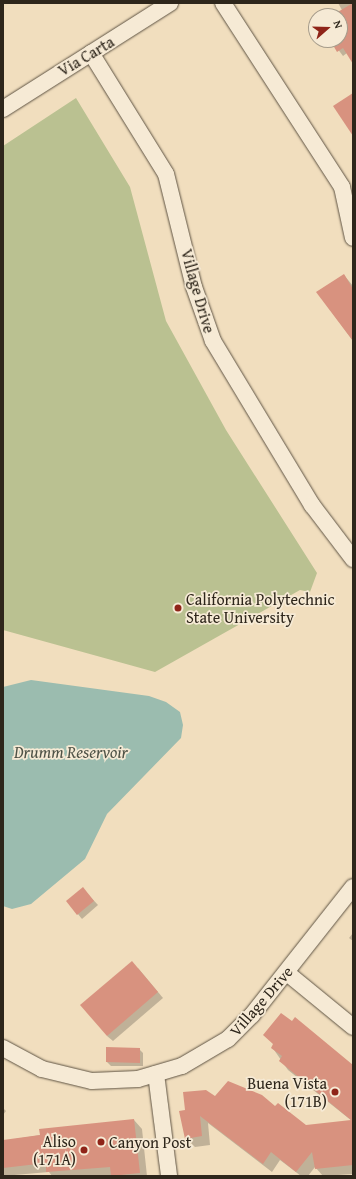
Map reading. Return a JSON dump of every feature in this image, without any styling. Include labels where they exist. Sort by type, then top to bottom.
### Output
[{"type":"street","name":"Via Carta","points":[[3,109],[170,3]]},
{"type":"street","points":[[223,3],[279,94],[342,187],[353,238]]},
{"type":"street","name":"Village Drive","points":[[91,53],[166,174],[194,287],[213,341],[308,499],[353,559]]},
{"type":"street","name":"Village Drive","points":[[3,1048],[65,1077],[115,1082],[156,1074],[182,1066],[228,1039],[287,973],[353,887]]},
{"type":"street","points":[[287,973],[353,1027]]},
{"type":"street","points":[[156,1074],[169,1176]]},
{"type":"green space","points":[[76,98],[130,187],[166,321],[226,430],[317,573],[310,592],[300,590],[155,672],[3,630],[3,146]]},
{"type":"water","name":"Drumm Reservoir","points":[[31,680],[149,696],[166,702],[180,712],[183,725],[181,738],[107,814],[85,859],[31,904],[12,909],[3,906],[3,687]]},
{"type":"building","points":[[353,3],[353,64],[343,48],[348,48],[348,8],[345,8]]},
{"type":"building","points":[[335,48],[343,48],[337,52]]},
{"type":"building","points":[[353,93],[353,136],[333,106]]},
{"type":"building","points":[[344,274],[353,289],[353,341],[316,292]]},
{"type":"building","points":[[83,887],[94,901],[77,915],[66,901]]},
{"type":"building","points":[[132,961],[158,992],[107,1036],[80,1005]]},
{"type":"building","name":"Buena Vista (171B)","points":[[281,1013],[292,1021],[295,1017],[353,1065],[353,1165],[315,1169],[312,1152],[296,1172],[271,1152],[263,1164],[200,1116],[202,1136],[185,1139],[179,1111],[185,1110],[183,1092],[206,1090],[215,1096],[228,1081],[262,1095],[275,1106],[278,1103],[306,1125],[351,1120],[279,1061],[282,1056],[271,1048],[273,1044],[263,1035]]},
{"type":"building","points":[[106,1047],[140,1048],[140,1063],[106,1062]]},
{"type":"building","name":"Aliso (171A)","points":[[134,1119],[140,1173],[111,1176],[110,1167],[46,1172],[46,1163],[3,1168],[3,1140],[40,1135],[39,1129]]},
{"type":"place","name":"California Polytechnic State University","points":[[178,608]]},
{"type":"place","name":"Buena Vista (171B)","points":[[335,1092]]},
{"type":"place","name":"Canyon Post","points":[[101,1142]]},
{"type":"place","name":"Aliso (171A)","points":[[84,1150]]}]
